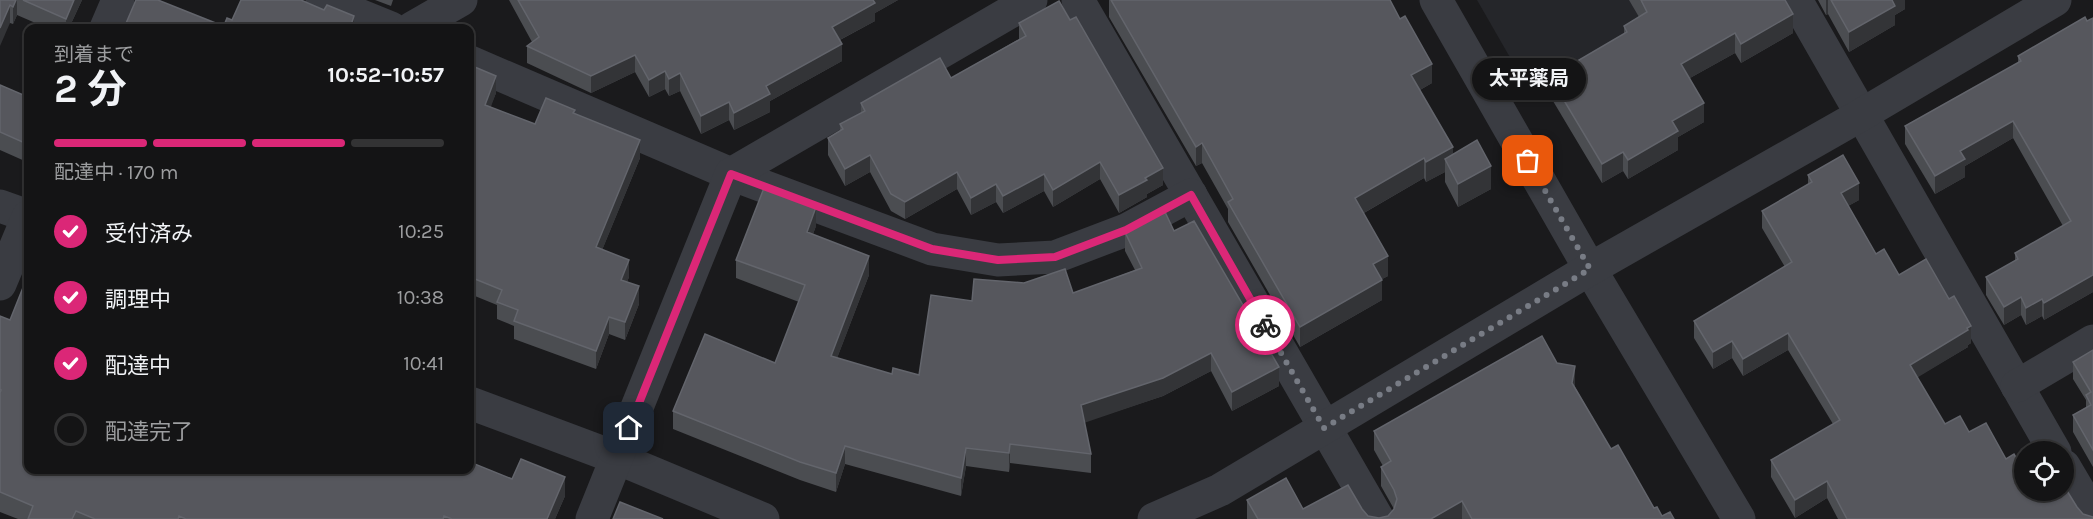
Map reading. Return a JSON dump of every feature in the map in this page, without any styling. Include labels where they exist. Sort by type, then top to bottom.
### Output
[{"type":"street","points":[[108,24],[118,0]]},
{"type":"street","points":[[322,0],[381,24]]},
{"type":"street","points":[[419,24],[461,0]]},
{"type":"street","points":[[592,519],[731,174],[1031,0]]},
{"type":"street","points":[[1078,0],[1378,519]]},
{"type":"street","points":[[1436,0],[1590,269],[1739,519]]},
{"type":"street","points":[[1796,0],[2049,441]]},
{"type":"street","points":[[1154,519],[1220,490],[1590,269],[1861,115],[2055,0]]},
{"type":"street","points":[[474,64],[731,174],[932,249],[998,260],[1055,257],[1126,230],[1191,195]]},
{"type":"street","points":[[0,206],[24,215]]},
{"type":"street","points":[[0,284],[24,226]]},
{"type":"street","points":[[2017,386],[2093,341]]},
{"type":"street","points":[[474,404],[617,458],[763,519]]},
{"type":"street","points":[[2074,483],[2093,515]]},
{"type":"shaded area","points":[[1477,0],[1630,0],[1647,29],[1531,94]]},
{"type":"building","points":[[0,0],[16,0],[13,7],[10,5],[0,28]]},
{"type":"building","points":[[23,0],[74,0],[66,19]]},
{"type":"building","points":[[136,0],[158,0],[218,24],[126,24]]},
{"type":"building","points":[[241,0],[301,0],[324,10],[327,5],[354,16],[351,24],[225,24],[227,18],[232,20]]},
{"type":"building","points":[[518,0],[873,0],[875,3],[832,27],[842,44],[766,86],[770,94],[734,113],[729,102],[701,116],[680,73],[669,79],[665,71],[649,80],[635,55],[591,76],[527,46],[539,37]]},
{"type":"building","points":[[1111,0],[1390,0],[1400,19],[1405,16],[1432,64],[1411,75],[1453,147],[1426,162],[1424,158],[1355,198],[1388,256],[1373,264],[1382,280],[1300,327],[1228,202],[1233,199],[1202,143],[1196,147]]},
{"type":"building","points":[[1641,0],[1785,0],[1793,14],[1741,44],[1735,33],[1681,64],[1704,103],[1672,121],[1678,131],[1628,160],[1623,152],[1602,164],[1550,77],[1627,32],[1624,26],[1647,12]]},
{"type":"building","points":[[1831,0],[1892,0],[1895,6],[1849,32]]},
{"type":"building","points":[[1059,1],[1070,20],[1076,17],[1163,168],[1145,178],[1147,180],[1119,195],[1100,162],[1053,190],[1044,174],[1003,196],[996,184],[971,198],[957,172],[905,202],[891,194],[870,155],[845,169],[828,138],[843,129],[840,124],[865,111],[861,103],[940,58],[951,78],[1026,36],[1019,23]]},
{"type":"building","points":[[2085,17],[2087,21],[2093,18],[2093,275],[2044,303],[2042,299],[2026,308],[2021,297],[2004,307],[1986,277],[2018,259],[2015,253],[2071,221],[2013,121],[1960,151],[1965,159],[1935,176],[1905,126],[2021,61],[2018,56]]},
{"type":"building","points":[[474,67],[496,76],[485,105],[535,124],[546,98],[575,110],[573,113],[640,140],[596,247],[629,260],[621,280],[639,286],[625,322],[609,317],[596,351],[514,321],[518,310],[497,302],[502,290],[474,279]]},
{"type":"building","points":[[0,85],[24,95],[24,143],[0,132]]},
{"type":"building","points":[[1477,140],[1491,166],[1458,184],[1445,159]]},
{"type":"building","points":[[1843,155],[1859,183],[1841,193],[1876,254],[1884,249],[1899,275],[1926,259],[1949,299],[1954,296],[1971,326],[1910,365],[1945,424],[1960,416],[1969,432],[1986,423],[2006,459],[2014,454],[2014,501],[2073,501],[2083,514],[2093,519],[1847,519],[1827,481],[1795,500],[1771,460],[1840,420],[1788,333],[1743,359],[1732,341],[1713,352],[1694,321],[1792,262],[1762,211],[1812,182],[1808,175]]},
{"type":"building","points":[[764,188],[816,207],[807,232],[869,256],[831,356],[892,374],[893,368],[919,375],[931,295],[972,301],[974,279],[1024,283],[1065,269],[1073,293],[1142,268],[1125,232],[1165,212],[1174,231],[1194,221],[1279,367],[1232,392],[1211,353],[1163,378],[1081,405],[1091,454],[1010,444],[1009,453],[966,448],[961,478],[845,446],[836,473],[800,462],[673,411],[705,334],[775,363],[805,285],[736,260]]},
{"type":"building","points":[[24,285],[24,474],[474,474],[474,464],[512,479],[521,459],[565,477],[547,519],[452,519],[444,516],[443,519],[186,519],[179,516],[178,519],[95,519],[76,511],[72,519],[28,519],[33,506],[0,492],[0,316],[10,320]]},
{"type":"building","points":[[1542,336],[1557,363],[1575,366],[1572,383],[1611,449],[1618,445],[1654,508],[1657,507],[1662,516],[1670,512],[1674,519],[1472,519],[1462,501],[1431,519],[1258,519],[1247,500],[1286,478],[1303,509],[1348,485],[1368,516],[1379,518],[1388,516],[1394,509],[1397,499],[1381,467],[1391,461],[1374,431]]},
{"type":"building","points":[[2093,350],[2093,450],[2073,415],[2091,405],[2086,395],[2091,392],[2073,362]]},
{"type":"building","points":[[620,502],[663,519],[613,519]]},
{"type":"way so far","points":[[1265,325],[1324,428],[1590,269],[1528,161]]},
{"type":"place","name":"太平薬局","points":[[1528,161]]},
{"type":"route","points":[[629,428],[731,174],[932,249],[998,260],[1055,257],[1126,230],[1191,195],[1265,325]]}]
